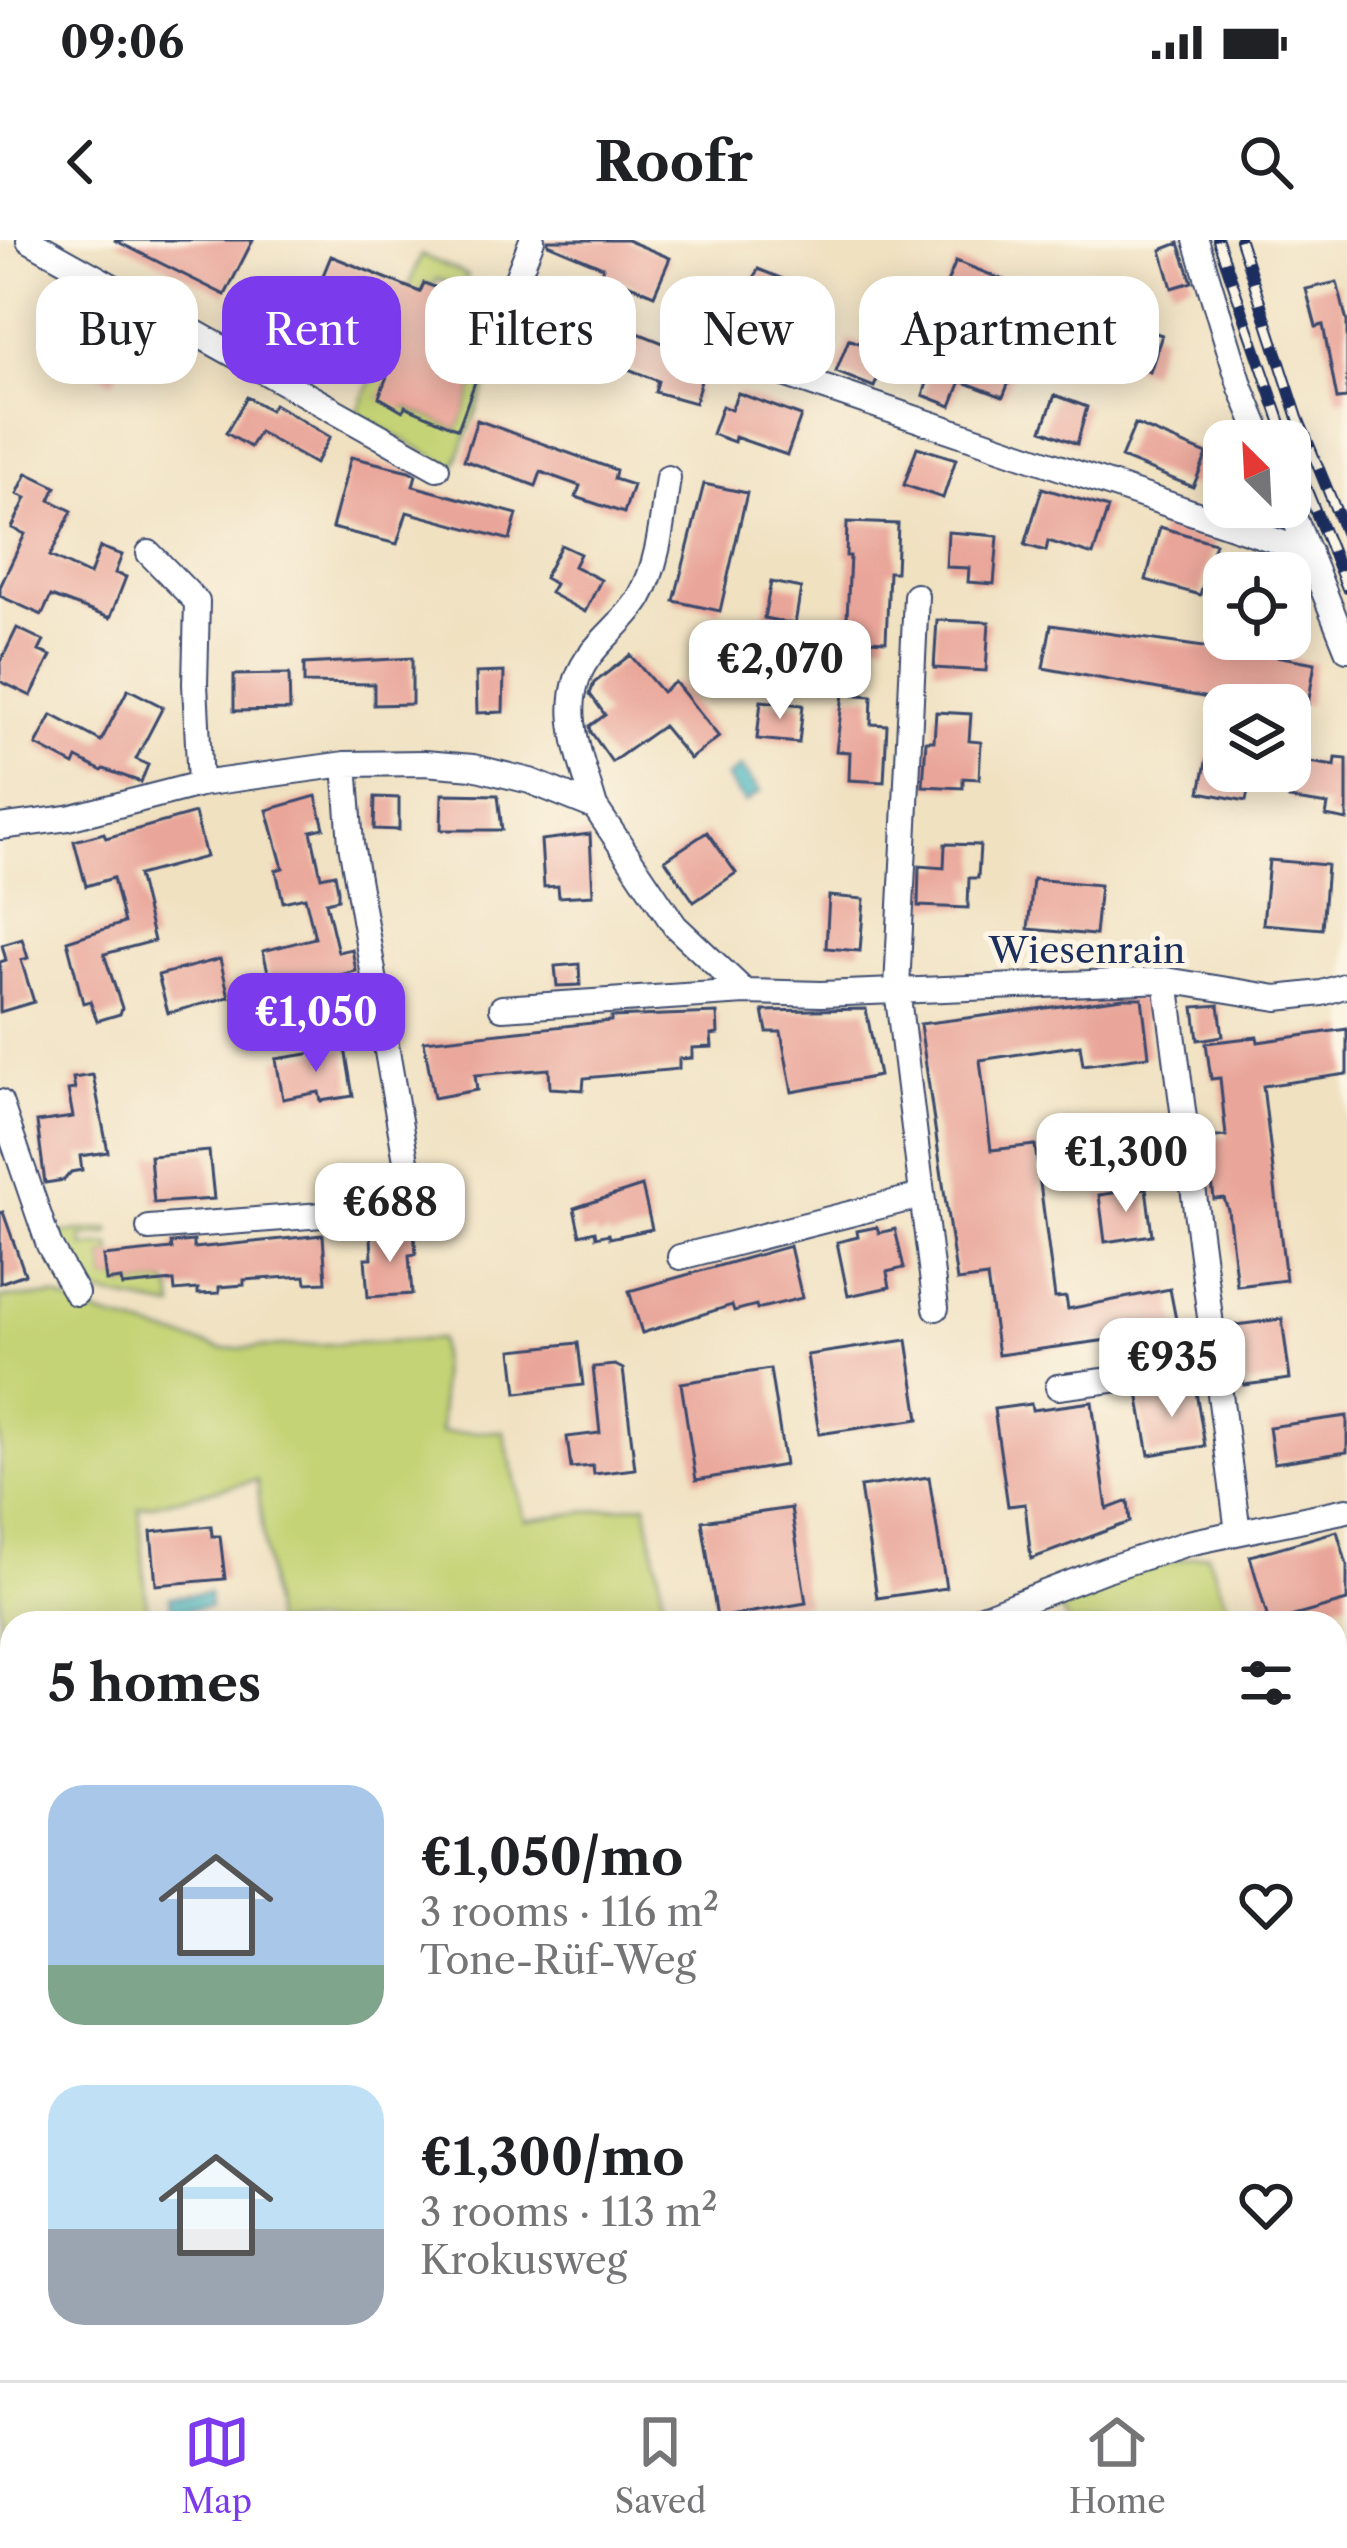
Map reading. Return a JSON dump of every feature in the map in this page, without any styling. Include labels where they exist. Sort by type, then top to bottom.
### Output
[{"type":"street","points":[[28,240],[437,468]]},
{"type":"street","points":[[518,276],[532,240]]},
{"type":"street","points":[[1196,240],[1254,420]]},
{"type":"street","points":[[813,384],[1309,552]]},
{"type":"street","points":[[668,478],[653,570],[637,603],[590,655],[573,686],[573,730],[595,807],[675,926],[745,992]]},
{"type":"street","points":[[1299,528],[1309,552]]},
{"type":"street","points":[[149,553],[197,602],[200,784]]},
{"type":"street","points":[[1311,557],[1347,649]]},
{"type":"street","points":[[916,596],[898,988],[936,1308]]},
{"type":"street","points":[[0,827],[68,818],[200,784],[345,764],[473,767],[530,781],[595,807]]},
{"type":"street","points":[[149,1228],[389,1210],[410,1184],[351,844],[345,764]]},
{"type":"street","points":[[1166,980],[1238,1532]]},
{"type":"street","name":"Wiesenrain","points":[[502,1008],[745,992],[821,994],[1166,980],[1277,998],[1347,985]]},
{"type":"street","points":[[260,1025],[282,1029],[380,1016]]},
{"type":"street","points":[[0,1102],[49,1245],[76,1293]]},
{"type":"street","points":[[680,1257],[920,1196]]},
{"type":"street","points":[[1058,1387],[1218,1366]]},
{"type":"street","points":[[998,1611],[1188,1543],[1347,1510]]},
{"type":"green space","points":[[421,255],[468,275],[425,276],[407,326],[425,333],[425,377],[380,397],[458,429],[474,384],[486,387],[454,468],[357,414],[369,384],[401,384],[401,305]]},
{"type":"green space","points":[[110,1229],[109,1234],[82,1237],[84,1247],[111,1245],[112,1255],[103,1256],[106,1280],[121,1279],[123,1286],[165,1282],[172,1290],[174,1308],[95,1293],[55,1233]]},
{"type":"green space","points":[[55,1296],[95,1314],[222,1349],[440,1339],[441,1433],[503,1431],[525,1520],[646,1504],[666,1611],[272,1611],[257,1480],[139,1508],[147,1611],[0,1611],[0,1298]]},
{"type":"green space","points":[[1207,1554],[1230,1611],[1061,1611],[1056,1601],[1132,1570]]},
{"type":"water","points":[[741,767],[760,792],[745,803],[726,778]]},
{"type":"water","points":[[209,1593],[210,1607],[172,1611],[170,1597]]},
{"type":"building","points":[[114,240],[253,240],[235,276],[222,276],[222,294],[198,282],[198,276],[187,276]]},
{"type":"building","points":[[548,240],[627,240],[670,258],[654,295],[636,288],[636,276],[608,276],[601,273],[603,267]]},
{"type":"building","points":[[1179,243],[1192,282],[1172,288],[1161,250]]},
{"type":"building","points":[[331,256],[380,276],[323,276]]},
{"type":"building","points":[[956,261],[994,276],[950,276]]},
{"type":"building","points":[[1337,282],[1347,322],[1347,398],[1337,399],[1323,325],[1316,327],[1306,289]]},
{"type":"building","points":[[425,283],[425,384],[474,384],[458,429],[405,406],[403,411],[379,397],[384,384],[401,384],[401,284],[420,292]]},
{"type":"building","points":[[636,332],[660,342],[660,384],[700,384],[695,403],[655,392],[658,381],[636,372]]},
{"type":"building","points":[[849,339],[859,343],[859,381],[836,372]]},
{"type":"building","points":[[927,384],[960,384],[951,406],[923,395]]},
{"type":"building","points":[[969,384],[1008,384],[1003,397]]},
{"type":"building","points":[[738,393],[801,416],[787,455],[712,434],[722,406],[731,410]]},
{"type":"building","points":[[1055,395],[1087,407],[1077,444],[1042,430]]},
{"type":"building","points":[[247,397],[270,410],[274,404],[330,437],[315,464],[259,432],[250,447],[226,433]]},
{"type":"building","points":[[477,420],[616,470],[614,479],[633,485],[624,513],[576,497],[580,486],[541,472],[536,486],[464,460]]},
{"type":"building","points":[[1135,424],[1203,452],[1193,487],[1121,458]]},
{"type":"building","points":[[917,447],[956,459],[943,498],[904,485]]},
{"type":"building","points":[[351,457],[409,471],[416,475],[413,486],[517,514],[510,540],[407,512],[397,544],[332,528]]},
{"type":"building","points":[[27,473],[56,487],[50,500],[72,511],[50,556],[90,575],[100,547],[122,555],[115,573],[126,577],[110,618],[51,596],[42,615],[0,596],[25,534],[12,528],[26,498],[17,494]]},
{"type":"building","points":[[704,484],[747,493],[720,611],[674,601]]},
{"type":"building","points":[[1042,488],[1108,508],[1093,555],[1048,541],[1046,551],[1025,545]]},
{"type":"building","points":[[847,522],[898,524],[896,572],[889,572],[886,641],[846,639]]},
{"type":"building","points":[[1160,527],[1215,543],[1212,552],[1203,552],[1200,595],[1146,580]]},
{"type":"building","points":[[948,532],[998,536],[994,584],[968,582],[969,568],[946,567]]},
{"type":"building","points":[[561,545],[580,554],[574,566],[601,580],[585,612],[550,593],[555,584],[544,578]]},
{"type":"building","points":[[771,582],[801,588],[795,624],[764,618]]},
{"type":"building","points":[[937,620],[989,622],[986,671],[934,668]]},
{"type":"building","points":[[1051,625],[1203,647],[1203,660],[1315,663],[1311,687],[1203,684],[1203,697],[1043,668]]},
{"type":"building","points":[[17,628],[44,641],[39,651],[51,656],[31,696],[0,681],[0,663]]},
{"type":"building","points":[[630,655],[662,692],[675,682],[719,737],[690,759],[663,726],[612,762],[591,732],[590,726],[605,715],[590,694],[594,683]]},
{"type":"building","points":[[412,658],[412,704],[374,705],[374,684],[304,683],[304,664]]},
{"type":"building","points":[[504,672],[503,712],[477,713],[476,673]]},
{"type":"building","points":[[289,674],[290,710],[234,711],[234,675]]},
{"type":"building","points":[[128,689],[163,707],[136,759],[148,765],[141,782],[77,758],[74,765],[36,745],[52,715],[101,741]]},
{"type":"building","points":[[843,694],[872,696],[871,724],[887,725],[884,782],[849,780],[850,752],[836,751]]},
{"type":"building","points":[[761,701],[803,705],[799,743],[757,739]]},
{"type":"building","points":[[936,712],[971,714],[969,741],[981,742],[979,779],[963,778],[963,788],[923,786],[926,741],[934,741]]},
{"type":"building","points":[[1336,758],[1347,759],[1347,820],[1326,816],[1328,805],[1289,799],[1290,792],[1311,792],[1311,762],[1335,766]]},
{"type":"building","points":[[1203,777],[1203,792],[1248,792],[1246,801],[1200,792]]},
{"type":"building","points":[[442,794],[498,795],[502,830],[441,830]]},
{"type":"building","points":[[316,796],[324,828],[311,831],[321,877],[335,874],[338,890],[338,899],[326,902],[338,952],[352,949],[356,971],[273,992],[263,951],[315,938],[305,897],[283,902],[276,870],[283,868],[267,810]]},
{"type":"building","points":[[375,797],[399,798],[399,830],[374,829]]},
{"type":"building","points":[[195,813],[206,857],[138,875],[154,941],[104,954],[122,1008],[120,1014],[97,1021],[90,1001],[83,1003],[67,941],[124,923],[113,878],[86,886],[74,841],[104,833],[106,838]]},
{"type":"building","points":[[707,832],[736,873],[694,902],[665,860]]},
{"type":"building","points":[[590,834],[593,895],[559,897],[558,886],[544,887],[541,840]]},
{"type":"building","points":[[945,844],[980,845],[978,878],[969,878],[968,908],[918,906],[919,866],[944,868]]},
{"type":"building","points":[[1269,860],[1327,865],[1322,929],[1263,924]]},
{"type":"building","points":[[1033,879],[1100,885],[1095,935],[1028,929]]},
{"type":"building","points":[[829,896],[864,899],[860,951],[826,948]]},
{"type":"building","points":[[22,939],[28,958],[21,960],[34,1002],[0,1012],[0,962],[6,960],[2,945]]},
{"type":"building","points":[[220,959],[229,997],[168,1013],[158,975]]},
{"type":"building","points":[[579,964],[580,985],[557,986],[555,966]]},
{"type":"building","points":[[1142,998],[1149,1056],[1083,1065],[1080,1045],[980,1060],[991,1150],[1035,1145],[1055,1298],[1066,1297],[1068,1309],[1170,1289],[1178,1330],[998,1355],[987,1277],[957,1281],[920,1024]]},
{"type":"building","points":[[1219,1005],[1223,1036],[1198,1040],[1194,1007]]},
{"type":"building","points":[[866,1009],[879,1076],[792,1092],[781,1032],[767,1032],[763,1011]]},
{"type":"building","points":[[717,1013],[718,1034],[711,1035],[712,1047],[692,1048],[692,1058],[679,1059],[679,1069],[584,1078],[583,1090],[550,1088],[549,1069],[475,1075],[477,1090],[434,1098],[424,1041],[611,1021],[611,1017]]},
{"type":"building","points":[[1347,1029],[1347,1074],[1263,1086],[1286,1280],[1237,1286],[1228,1210],[1224,1198],[1214,1199],[1207,1138],[1226,1136],[1220,1078],[1211,1079],[1206,1043],[1257,1037],[1258,1042]]},
{"type":"building","points":[[345,1048],[353,1096],[321,1101],[319,1092],[283,1099],[276,1059]]},
{"type":"building","points":[[93,1075],[108,1152],[80,1156],[82,1170],[45,1183],[37,1122],[73,1117],[68,1090],[75,1089],[73,1078]]},
{"type":"building","points":[[209,1151],[214,1199],[154,1203],[150,1156]]},
{"type":"building","points":[[642,1186],[652,1229],[610,1238],[609,1234],[596,1237],[595,1231],[580,1235],[574,1208]]},
{"type":"building","points":[[1146,1188],[1152,1235],[1105,1242],[1099,1195]]},
{"type":"building","points":[[0,1213],[25,1274],[0,1283]]},
{"type":"building","points":[[877,1227],[879,1233],[895,1229],[904,1268],[887,1272],[890,1287],[848,1296],[837,1242]]},
{"type":"building","points":[[414,1232],[416,1254],[409,1255],[412,1294],[368,1297],[365,1258],[372,1258],[371,1236]]},
{"type":"building","points":[[323,1235],[326,1282],[306,1283],[305,1276],[244,1280],[244,1285],[219,1287],[219,1293],[198,1294],[198,1289],[175,1291],[174,1281],[122,1286],[121,1279],[106,1281],[103,1256],[172,1249],[171,1243],[194,1241],[194,1248]]},
{"type":"building","points":[[790,1246],[802,1298],[757,1309],[756,1305],[734,1311],[732,1305],[642,1333],[629,1291]]},
{"type":"building","points":[[1282,1319],[1290,1379],[1244,1385],[1236,1325]]},
{"type":"building","points":[[907,1340],[919,1419],[819,1434],[807,1355]]},
{"type":"building","points":[[578,1343],[583,1385],[517,1393],[512,1350]]},
{"type":"building","points":[[593,1367],[623,1369],[635,1469],[594,1474],[593,1466],[571,1468],[567,1437],[600,1433]]},
{"type":"building","points":[[770,1369],[785,1465],[696,1480],[681,1383]]},
{"type":"building","points":[[1195,1386],[1205,1446],[1149,1455],[1138,1393]]},
{"type":"building","points":[[1092,1402],[1107,1509],[1128,1501],[1130,1522],[1031,1559],[1025,1504],[1008,1506],[994,1409],[1031,1404],[1032,1410]]},
{"type":"building","points":[[1347,1416],[1347,1452],[1274,1463],[1269,1427]]},
{"type":"building","points":[[929,1477],[946,1588],[877,1598],[860,1487]]},
{"type":"building","points":[[791,1508],[806,1603],[759,1611],[716,1611],[702,1521]]},
{"type":"building","points":[[211,1526],[212,1536],[220,1536],[225,1579],[156,1585],[151,1532]]},
{"type":"building","points":[[1337,1531],[1347,1565],[1347,1601],[1312,1611],[1266,1611],[1250,1556]]},
{"type":"railway","points":[[1218,240],[1280,420]]},
{"type":"railway","points":[[1240,240],[1298,418],[1347,537]]},
{"type":"railway","points":[[1311,500],[1347,588]]}]
